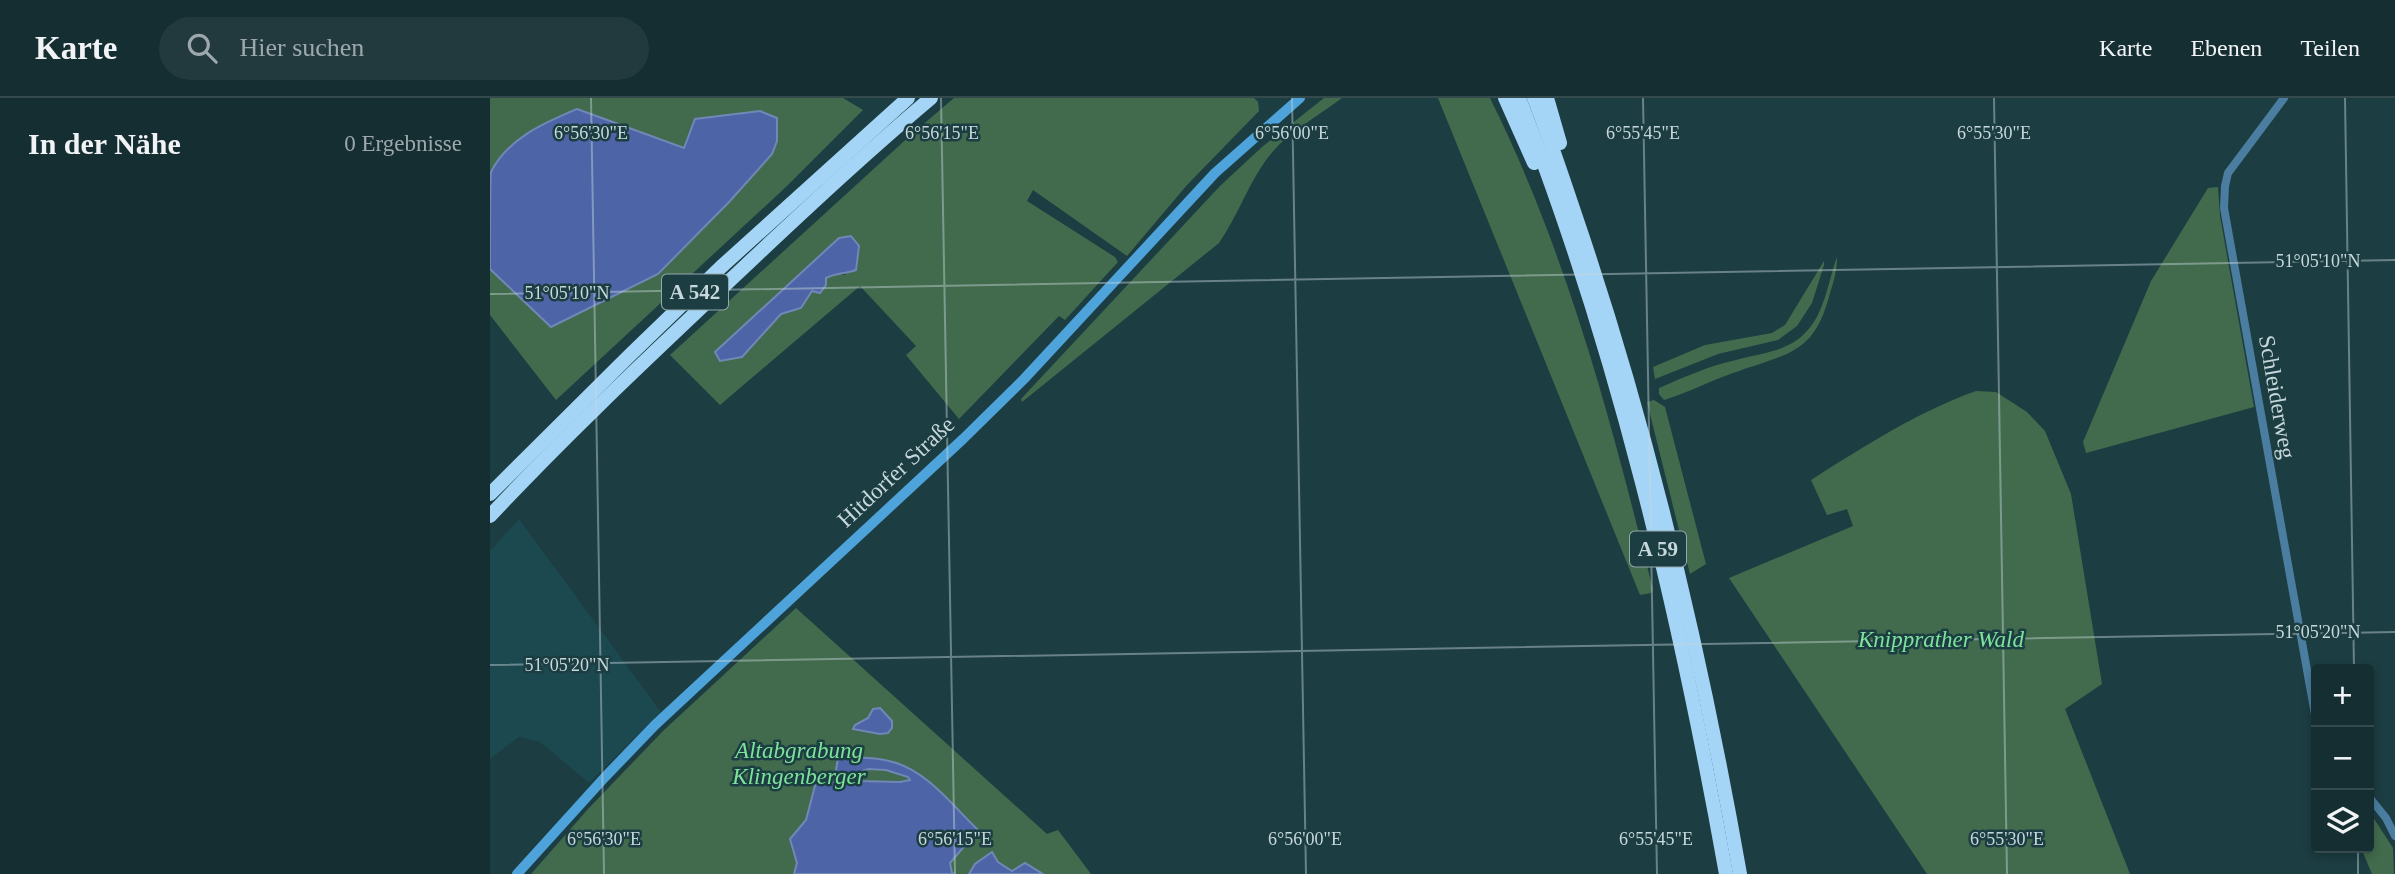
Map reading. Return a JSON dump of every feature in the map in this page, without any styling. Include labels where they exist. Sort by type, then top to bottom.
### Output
[{"type":"highway","name":"A 542","points":[[490,494],[711,277],[908,98]]},
{"type":"highway","name":"A 542","points":[[490,516],[685,323],[822,194],[932,98]]},
{"type":"highway","points":[[1505,98],[1550,202],[1566,231]]},
{"type":"highway","name":"A 59","points":[[1519,98],[1566,231],[1616,387],[1650,516],[1703,748],[1727,874]]},
{"type":"highway","name":"A 59","points":[[1534,98],[1630,385],[1691,626],[1740,874]]},
{"type":"highway","points":[[1547,98],[1599,265],[1602,296]]},
{"type":"main road","name":"Hitdorfer Straße","points":[[517,874],[655,725],[972,430],[1024,379],[1215,173],[1300,98]]},
{"type":"street","name":"Schleiderweg","points":[[2284,98],[2228,173],[2224,208],[2311,692]]},
{"type":"street","points":[[2374,803],[2395,835]]},
{"type":"shaded area","points":[[519,519],[661,712],[589,783],[540,742],[519,737],[490,759],[490,551]]},
{"type":"green space","points":[[490,98],[843,98],[863,110],[787,186],[556,400],[490,315],[490,269],[551,326],[658,274],[772,154],[684,148],[576,109],[505,153],[490,174]]},
{"type":"green space","points":[[954,98],[1254,98],[1258,102],[1259,111],[1187,185],[1127,256],[1033,190],[1027,201],[1115,257],[1118,262],[1065,320],[1059,316],[959,419],[906,355],[916,346],[860,286],[720,405],[670,355]],"holes":[[[859,247],[845,275],[835,273],[826,278],[826,285],[812,291],[801,308],[781,314]]]},
{"type":"green space","points":[[1324,98],[1342,98],[1276,148],[1259,170],[1219,243],[1022,402],[1021,399],[1220,186],[1262,147]]},
{"type":"green space","points":[[1438,98],[1490,98],[1517,157],[1565,278],[1585,340],[1621,464],[1653,590],[1651,593],[1640,595]]},
{"type":"green space","points":[[2218,187],[2220,216],[2254,407],[2086,453],[2083,442],[2151,281],[2208,188]]},
{"type":"green space","points":[[1837,257],[1834,280],[1824,313],[1817,328],[1798,347],[1773,360],[1674,397],[1664,400],[1659,394],[1659,388],[1687,376],[1726,362],[1773,351],[1799,339],[1818,316]]},
{"type":"green space","points":[[1824,261],[1812,303],[1797,326],[1778,340],[1718,354],[1655,379],[1653,367],[1705,345],[1772,333],[1785,325]]},
{"type":"green space","name":"Knipprather Wald","points":[[1976,391],[1996,392],[2027,412],[2045,431],[2071,494],[2102,684],[2065,709],[2130,874],[1927,874],[1729,578],[1853,526],[1847,509],[1827,515],[1811,480],[1912,420]]},
{"type":"green space","points":[[1654,400],[1665,407],[1706,564],[1690,574],[1647,402]]},
{"type":"green space","name":"Altabgrabung Klingenberger","points":[[796,608],[1047,834],[1058,830],[1091,874],[531,874],[588,809],[663,731]]},
{"type":"green space","points":[[2374,819],[2393,848],[2394,874],[2372,874],[2363,853],[2374,853]]},
{"type":"water","points":[[577,109],[684,148],[695,119],[760,111],[777,118],[777,141],[772,154],[730,201],[658,274],[551,327],[490,269],[491,172],[498,160],[517,141],[540,126]]},
{"type":"water","points":[[851,236],[859,246],[856,270],[826,278],[826,285],[820,293],[812,291],[801,308],[781,314],[742,357],[720,361],[715,352],[839,238]]},
{"type":"water","points":[[880,708],[892,721],[892,728],[888,733],[853,729],[868,718],[873,709]]},
{"type":"water","name":"Altabgrabung Klingenberger","points":[[838,758],[872,758],[893,762],[928,781],[978,830],[950,863],[952,873],[955,874],[794,874],[797,863],[790,839],[806,820],[816,782],[834,782]],"holes":[[[868,769],[886,770],[910,780],[860,781],[855,774]]]},
{"type":"water","points":[[992,852],[998,862],[1012,871],[1025,863],[1043,874],[969,874],[975,864]]}]
